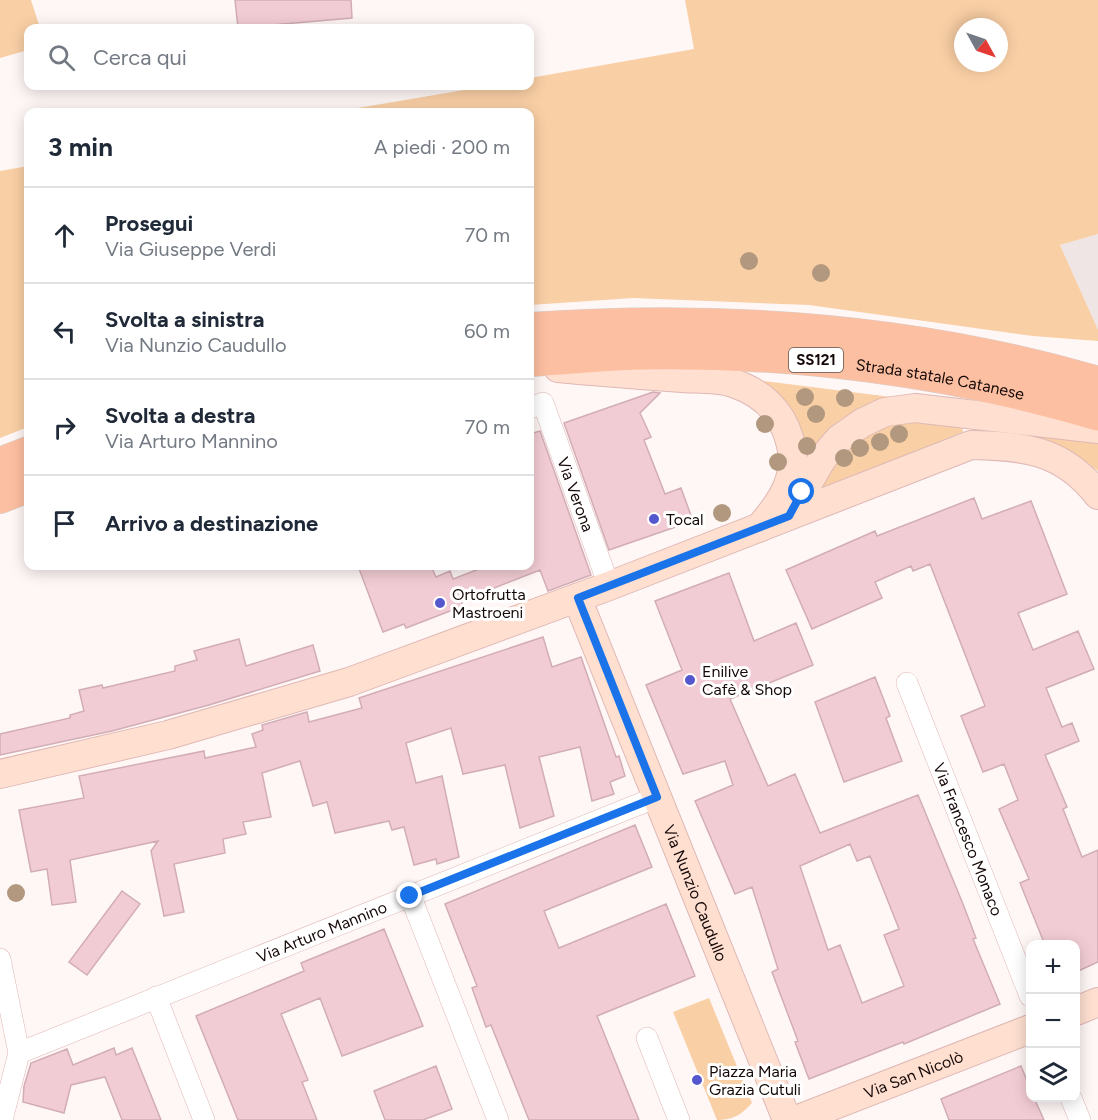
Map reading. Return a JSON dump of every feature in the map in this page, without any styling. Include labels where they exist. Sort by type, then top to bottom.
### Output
[{"type":"main road","name":"Strada statale Catanese","points":[[534,329],[611,323],[805,328],[938,346],[1050,369],[1098,383]]},
{"type":"main road","name":"Strada statale Catanese","points":[[534,360],[639,353],[792,357],[927,375],[1064,404],[1098,414]]},
{"type":"main road","points":[[534,366],[730,382],[760,396],[774,408],[785,425],[792,445],[792,474],[788,504]]},
{"type":"main road","points":[[1050,369],[1098,366]]},
{"type":"main road","points":[[0,774],[168,735],[349,682],[759,529],[788,504],[839,439],[862,423],[885,412],[915,408],[1098,429]]},
{"type":"main road","points":[[788,504],[971,445],[1032,449],[1063,462],[1087,481],[1098,495]]},
{"type":"main road","points":[[0,464],[24,455]]},
{"type":"main road","points":[[0,497],[24,488]]},
{"type":"main road","name":"Via Nunzio Caudullo","points":[[578,598],[787,1120]]},
{"type":"main road","points":[[1080,1009],[1098,1002]]},
{"type":"main road","name":"Via San Nicolò","points":[[796,1120],[1026,1031]]},
{"type":"street","name":"Via Verona","points":[[536,406],[609,586]]},
{"type":"street","name":"Via Francesco Monaco","points":[[907,683],[1029,994]]},
{"type":"street","name":"Via Arturo Mannino","points":[[19,1053],[657,797]]},
{"type":"street","points":[[410,896],[498,1120]]},
{"type":"street","points":[[0,959],[19,1053],[2,1120]]},
{"type":"street","points":[[156,997],[204,1120]]},
{"type":"street","points":[[647,1038],[679,1120]]},
{"type":"street","points":[[1073,1102],[1080,1120]]},
{"type":"shaded area","points":[[0,0],[31,0],[39,24],[24,24],[24,51],[0,58]]},
{"type":"shaded area","points":[[685,0],[1098,0],[1098,234],[1060,245],[1098,330],[1098,341],[1033,336],[809,305],[633,298],[534,305],[534,108],[358,108],[464,90],[534,90],[534,77],[694,49]]},
{"type":"shaded area","points":[[24,167],[24,429],[0,438],[0,171]]},
{"type":"shaded area","points":[[1098,234],[1098,331],[1060,245]]},
{"type":"shaded area","points":[[757,380],[907,399],[803,475]]},
{"type":"shaded area","points":[[904,418],[961,421],[963,432],[821,490],[817,488],[827,468],[862,433]]},
{"type":"shaded area","points":[[1034,433],[1098,440],[1098,471],[1077,455],[1037,437]]},
{"type":"shaded area","points":[[709,998],[752,1103],[736,1116],[723,1120],[717,1120],[673,1012]]},
{"type":"building","points":[[235,0],[351,0],[352,18],[284,24],[238,24]]},
{"type":"building","points":[[653,392],[660,393],[640,413],[651,437],[644,440],[665,494],[681,488],[693,521],[609,550],[564,423]]},
{"type":"building","points":[[540,431],[591,575],[548,591],[540,570],[461,601],[463,606],[406,628],[404,624],[383,632],[360,570],[433,570],[436,577],[450,571],[453,579],[477,570],[534,570],[534,433]]},
{"type":"building","points":[[974,498],[982,519],[1031,501],[1067,594],[1018,613],[1033,650],[1078,631],[1094,669],[1046,688],[1062,727],[1072,723],[1079,741],[1045,755],[1067,807],[1063,809],[1082,857],[1098,850],[1098,962],[1080,970],[1080,940],[1043,940],[1020,883],[1029,879],[999,809],[1018,800],[1004,764],[983,772],[961,716],[985,706],[930,564],[913,571],[911,566],[875,582],[882,598],[812,629],[786,570],[875,531],[877,536]]},
{"type":"building","points":[[729,573],[754,641],[796,623],[813,665],[730,699],[768,786],[795,774],[820,833],[918,795],[963,904],[976,938],[973,939],[1000,1004],[904,1044],[903,1042],[809,1079],[795,1042],[798,1041],[772,972],[778,969],[752,887],[735,894],[695,801],[733,785],[725,761],[683,774],[646,685],[682,670],[655,601]],"holes":[[[850,844],[857,861],[870,856],[899,929],[884,935],[904,986],[862,1003],[840,945],[828,950],[800,866]]]},
{"type":"building","points":[[543,637],[552,667],[581,657],[616,757],[619,756],[625,776],[610,782],[614,794],[592,801],[580,747],[539,757],[554,816],[520,828],[505,765],[463,774],[451,728],[406,743],[416,783],[442,776],[459,857],[437,864],[436,859],[414,865],[404,827],[392,830],[389,821],[335,833],[327,802],[313,806],[300,761],[262,773],[271,817],[243,822],[246,834],[223,839],[225,853],[174,864],[184,912],[164,916],[151,851],[158,841],[70,860],[76,902],[52,905],[47,869],[31,872],[19,810],[84,798],[79,776],[204,751],[205,758],[256,747],[252,734],[263,730],[262,725],[307,712],[309,722],[362,708],[359,698]]},
{"type":"building","points":[[239,639],[246,666],[313,645],[320,671],[209,705],[112,731],[0,755],[0,734],[70,718],[70,715],[84,711],[79,690],[102,685],[103,688],[175,671],[175,666],[197,660],[194,651]]},
{"type":"building","points":[[875,677],[890,716],[886,718],[902,761],[844,782],[815,702]]},
{"type":"building","points":[[635,825],[652,867],[544,911],[559,948],[666,904],[695,976],[597,1016],[639,1120],[529,1120],[491,1025],[486,1027],[472,988],[477,986],[445,904]]},
{"type":"building","points":[[122,891],[140,904],[87,975],[69,962]]},
{"type":"building","points":[[384,929],[423,1026],[342,1056],[320,998],[281,1014],[308,1080],[302,1082],[317,1120],[238,1120],[196,1016],[304,971],[301,963]]},
{"type":"building","points":[[114,1048],[116,1055],[132,1048],[161,1120],[122,1120],[105,1077],[71,1085],[64,1113],[23,1102],[24,1086],[31,1063],[67,1049],[73,1065]]},
{"type":"building","points":[[436,1066],[452,1109],[423,1120],[385,1120],[374,1091]]},
{"type":"building","points":[[1021,1066],[1026,1078],[1026,1102],[1036,1102],[1044,1120],[949,1120],[941,1099]]},
{"type":"place","name":"Tocal","points":[[654,519]]},
{"type":"place","name":"Ortofrutta Mastroeni","points":[[440,603]]},
{"type":"place","name":"Enilive Cafè & Shop","points":[[690,680]]},
{"type":"place","name":"Piazza Maria Grazia Cutuli","points":[[697,1080]]},
{"type":"route","points":[[410,896],[657,797],[578,598],[789,516],[802,492]]}]
